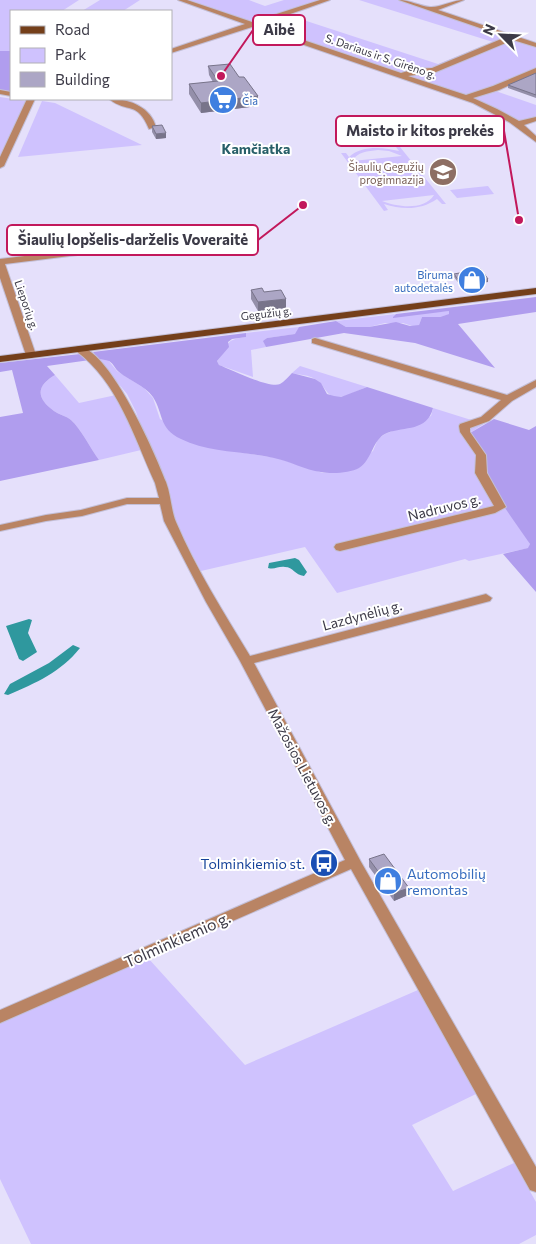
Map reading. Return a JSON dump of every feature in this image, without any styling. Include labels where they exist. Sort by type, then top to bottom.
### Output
[{"type":"main road","name":"Gegužių g.","points":[[0,359],[536,292]]},
{"type":"street","name":"S. Dariaus ir S. Girėno g.","points":[[180,0],[466,98],[495,110],[518,124],[536,140]]},
{"type":"street","points":[[172,50],[326,0]]},
{"type":"street","points":[[402,0],[536,45]]},
{"type":"street","points":[[430,10],[461,0]]},
{"type":"street","points":[[402,75],[415,71],[433,70],[513,37]]},
{"type":"street","points":[[466,98],[496,88],[536,70]]},
{"type":"street","points":[[0,166],[31,100]]},
{"type":"street","points":[[115,100],[149,115],[152,127]]},
{"type":"street","points":[[518,124],[536,119]]},
{"type":"street","points":[[0,263],[253,231]]},
{"type":"street","name":"Lieporių g.","points":[[0,263],[31,356]]},
{"type":"street","points":[[315,341],[508,399]]},
{"type":"street","name":"Mažosios Lietuvos g.","points":[[80,349],[92,358],[120,392],[161,483],[170,521],[212,602],[354,862],[536,1184]]},
{"type":"street","name":"Nadruvos g.","points":[[340,547],[491,512],[500,507],[481,473],[481,455],[465,432],[464,426],[485,419],[508,399],[536,383]]},
{"type":"street","points":[[0,528],[46,518],[82,513],[127,501],[164,501]]},
{"type":"street","name":"Lazdynėlių g.","points":[[246,662],[486,598]]},
{"type":"street","name":"Tolminkiemio g.","points":[[0,1017],[354,862]]},
{"type":"green space","points":[[0,0],[79,0],[64,10],[10,10],[10,92],[0,90]]},
{"type":"green space","points":[[100,0],[140,0],[125,10],[84,10]]},
{"type":"green space","points":[[189,0],[249,0],[265,6],[284,0],[322,0],[282,13],[438,64],[493,42],[359,0],[398,0],[536,46],[536,68],[487,88],[536,105],[536,118],[521,122],[476,99]]},
{"type":"green space","points":[[0,97],[26,101],[0,158]]},
{"type":"green space","points":[[42,101],[55,103],[142,145],[18,157]]},
{"type":"green space","points":[[396,147],[400,147],[446,204],[442,204],[437,199],[431,203],[412,208],[384,204],[388,210],[384,211],[341,153],[346,153],[349,157],[360,150],[373,148],[399,151]],"holes":[[[378,150],[389,151],[402,156],[352,161],[360,154]],[[434,195],[424,204],[417,206],[402,206],[382,201]]]},
{"type":"green space","points":[[488,186],[494,194],[457,198],[450,190]]},
{"type":"green space","points":[[449,311],[450,314],[440,317],[422,317],[419,325],[415,327],[403,323],[385,323],[369,327],[346,327],[336,321],[396,314],[394,315]]},
{"type":"green space","points":[[299,327],[296,334],[267,338],[264,342],[266,347],[251,350],[253,377],[219,365],[217,361],[227,344],[238,338],[246,337],[246,333]]},
{"type":"green space","points":[[98,359],[108,360],[117,371],[144,388],[153,398],[160,419],[212,448],[277,458],[323,473],[347,471],[373,451],[378,439],[385,434],[431,416],[433,408],[484,424],[470,433],[484,451],[486,465],[498,498],[528,540],[529,548],[469,561],[465,559],[337,593],[305,547],[201,571],[177,526],[136,412],[127,394]]},
{"type":"green space","points":[[300,366],[367,387],[335,397],[329,394],[313,378],[292,373]]},
{"type":"green space","points":[[55,375],[79,403],[116,395],[141,450],[99,460],[75,424],[54,411],[41,397],[44,383]]},
{"type":"green space","points":[[148,958],[245,1065],[418,990],[476,1094],[412,1125],[453,1191],[514,1163],[536,1202],[536,1235],[519,1244],[31,1244],[0,1179],[0,1022]]},
{"type":"shaded area","points":[[0,51],[10,51],[10,92],[0,90]]},
{"type":"shaded area","points":[[536,297],[536,312],[458,324],[495,368],[415,343],[344,333],[266,347],[263,341],[267,338],[295,334],[299,327],[336,321],[346,327],[369,327],[396,322],[410,326],[419,325],[422,317],[440,317],[449,314],[449,311],[393,317],[396,314]]},
{"type":"shaded area","points":[[246,333],[246,337],[232,339],[228,342],[229,347],[217,361],[219,365],[268,384],[280,384],[292,373],[315,379],[321,383],[327,394],[334,396],[341,397],[367,387],[433,408],[430,416],[421,425],[394,431],[382,436],[375,444],[367,460],[359,468],[341,473],[325,473],[280,459],[203,447],[181,439],[168,430],[153,397],[149,393],[119,372],[109,361],[98,359],[93,352]]},
{"type":"shaded area","points":[[80,354],[90,360],[47,366],[55,375],[44,383],[41,397],[54,411],[75,424],[99,460],[0,481],[0,417],[23,413],[12,370],[0,372],[0,363]]},
{"type":"shaded area","points":[[494,419],[529,430],[536,426],[536,592],[503,554],[528,548],[530,544],[498,498],[487,475],[484,451],[470,433]]},
{"type":"shaded area","points":[[295,558],[299,560],[307,572],[304,576],[288,567],[268,568],[269,563]]},
{"type":"shaded area","points":[[29,619],[32,620],[28,633],[37,652],[23,661],[19,659],[6,626]]},
{"type":"shaded area","points":[[73,645],[80,648],[65,664],[28,686],[8,695],[4,694],[10,684],[49,663]]},
{"type":"building","points":[[230,64],[239,77],[244,77],[258,96],[201,103],[189,84],[218,81],[208,66]]},
{"type":"building","points":[[536,73],[536,95],[508,85]]},
{"type":"building","points":[[162,125],[166,133],[156,134],[152,126]]},
{"type":"building","name":"Biruma autodetalės","points":[[481,269],[488,279],[460,282],[454,274]]},
{"type":"building","points":[[262,288],[264,292],[281,290],[286,299],[258,302],[251,290]]},
{"type":"building","points":[[384,854],[409,888],[394,893],[369,859]]},
{"type":"place","name":"Aibė","points":[[221,76]]},
{"type":"place","name":"Čia","points":[[223,100]]},
{"type":"place","name":"Šiaulių Gegužių progimnazija","points":[[443,172]]},
{"type":"place","name":"Šiaulių lopšelis-darželis Voveraitė","points":[[303,205]]},
{"type":"place","name":"Maisto ir kitos prekės","points":[[519,220]]},
{"type":"place","name":"Biruma autodetalės","points":[[472,280]]},
{"type":"place","name":"Tolminkiemio st.","points":[[324,863]]},
{"type":"place","name":"Automobilių remontas","points":[[388,881]]},
{"type":"district","name":"Kamčiatka","points":[[256,148]]}]
